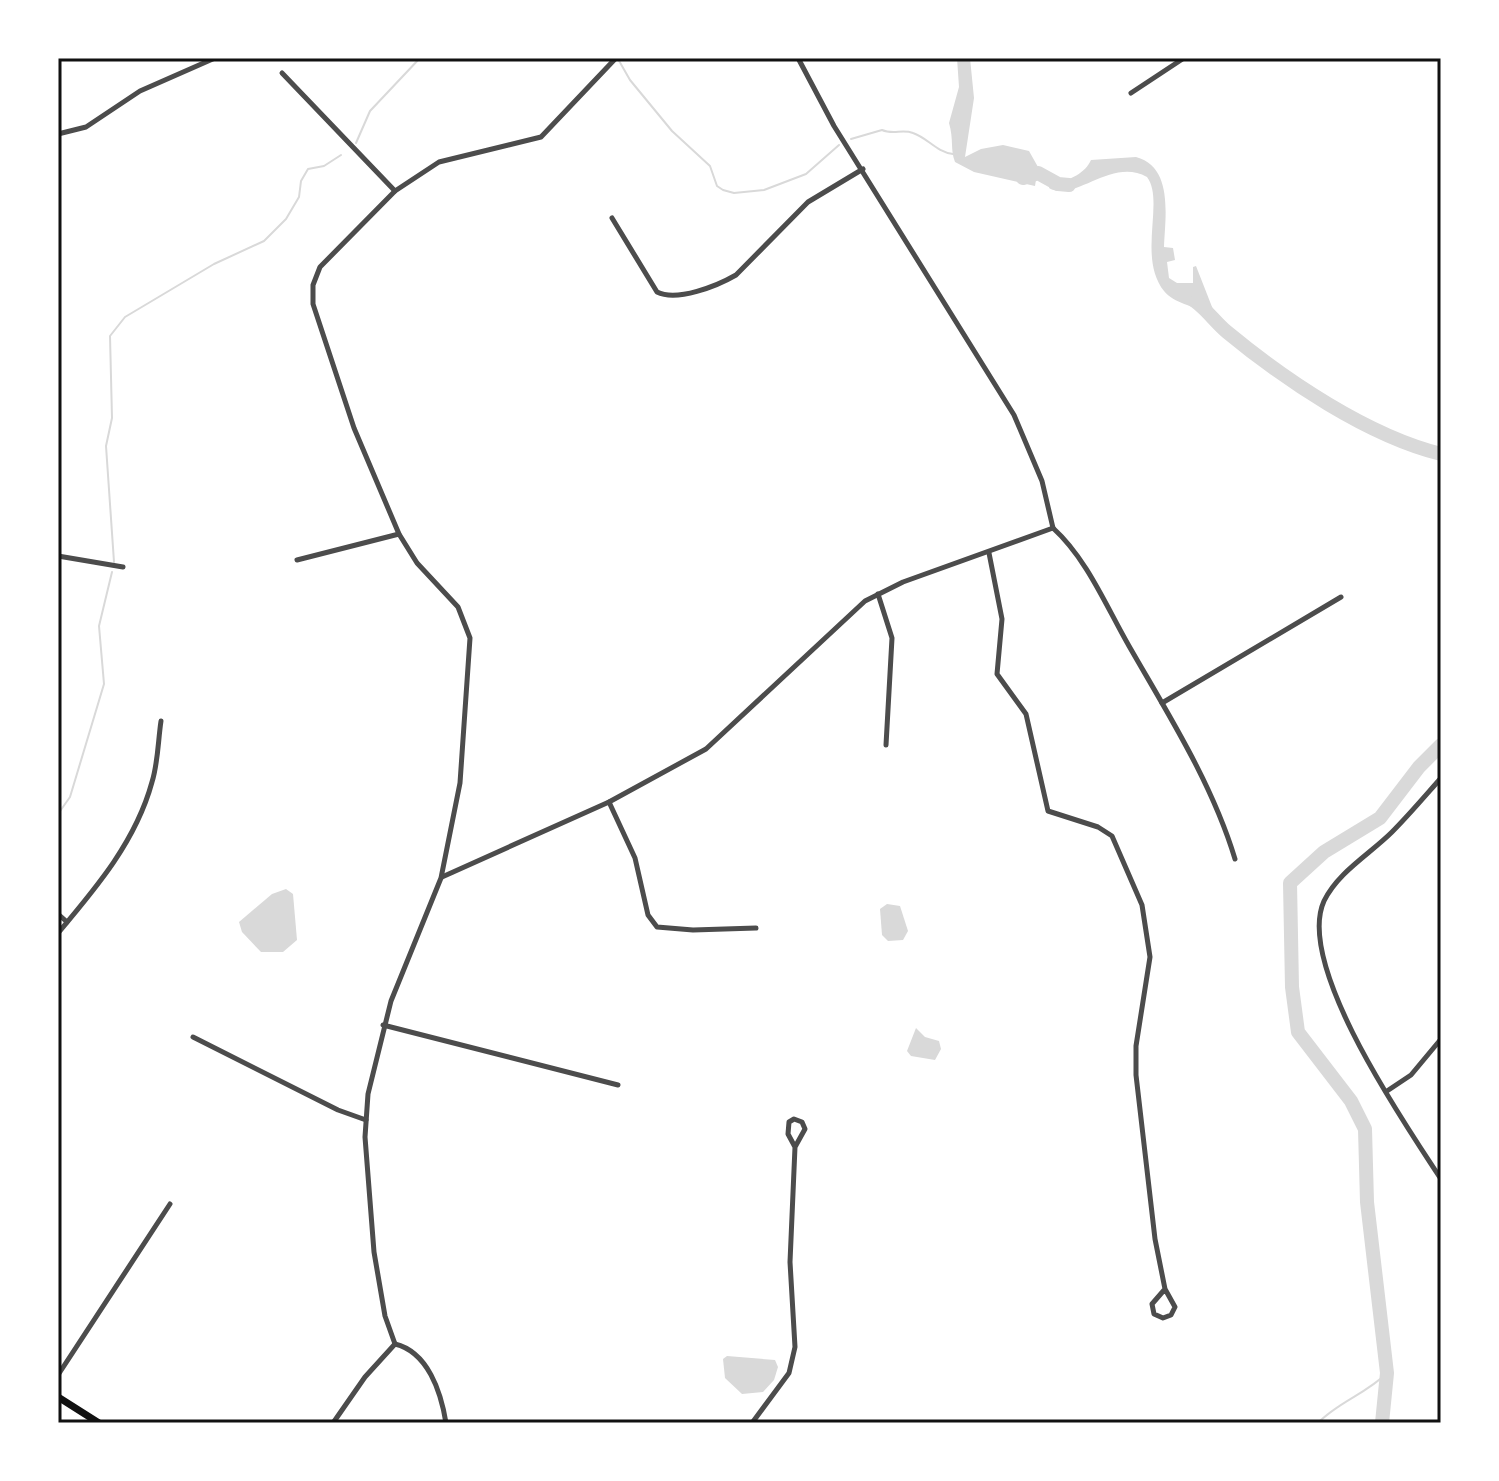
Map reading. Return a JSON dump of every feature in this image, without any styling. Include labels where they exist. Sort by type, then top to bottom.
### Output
[{"type":"main road","points":[[58,1397],[99,1423]]},
{"type":"street","points":[[58,134],[86,127],[140,91],[215,58]]},
{"type":"street","points":[[395,1344],[379,1289],[366,1120],[372,1071],[383,1025],[423,915],[441,878],[460,783],[470,638],[458,607],[417,563],[399,534],[354,428],[312,296],[316,276],[329,255],[395,191],[439,162],[541,137],[616,58]]},
{"type":"street","points":[[798,58],[834,126],[1014,415],[1042,481],[1053,528],[1066,540],[1162,703],[1217,809],[1235,859]]},
{"type":"street","points":[[1131,93],[1184,58]]},
{"type":"street","points":[[282,73],[395,191]]},
{"type":"street","points":[[612,218],[657,292],[666,297],[724,283],[736,275],[808,202],[863,169]]},
{"type":"street","points":[[441,878],[609,802],[706,749],[831,630],[878,594],[1053,528]]},
{"type":"street","points":[[297,560],[399,534]]},
{"type":"street","points":[[989,553],[1002,619],[997,674],[1026,714],[1048,811],[1098,827],[1112,836],[1142,905],[1150,957],[1135,1061],[1155,1239],[1165,1289],[1175,1307],[1171,1315],[1163,1318],[1154,1314],[1152,1304],[1165,1289]]},
{"type":"street","points":[[58,556],[123,567]]},
{"type":"street","points":[[878,594],[892,638],[886,745]]},
{"type":"street","points":[[1162,703],[1341,597]]},
{"type":"street","points":[[58,933],[98,887],[135,824],[152,784],[161,721]]},
{"type":"street","points":[[1441,778],[1392,832],[1337,882],[1320,914],[1318,937],[1329,984],[1387,1091],[1441,1179]]},
{"type":"street","points":[[609,802],[635,858],[648,915],[657,927],[693,930],[756,928]]},
{"type":"street","points":[[58,914],[67,922]]},
{"type":"street","points":[[383,1025],[618,1085]]},
{"type":"street","points":[[193,1037],[338,1110],[366,1120]]},
{"type":"street","points":[[1387,1091],[1411,1075],[1441,1039]]},
{"type":"street","points":[[752,1423],[789,1373],[794,1357],[790,1262],[795,1147],[787,1129],[791,1119],[802,1122],[805,1129],[795,1147]]},
{"type":"street","points":[[58,1375],[170,1204]]},
{"type":"street","points":[[333,1423],[365,1377],[395,1344]]},
{"type":"street","points":[[395,1344],[413,1350],[424,1365],[440,1398],[446,1423]]},
{"type":"shaded area","points":[[957,58],[970,58],[974,98],[965,157],[981,149],[1003,145],[1029,151],[1038,167],[1035,186],[974,172],[955,162],[949,123],[959,87]]},
{"type":"shaded area","points":[[1136,157],[1157,171],[1162,182],[1166,208],[1164,247],[1173,248],[1175,260],[1167,262],[1169,278],[1177,283],[1193,283],[1193,267],[1196,266],[1214,312],[1206,316],[1168,295],[1156,277],[1152,262],[1152,187],[1147,177],[1134,172],[1120,172],[1070,190],[1049,188],[1051,181],[1063,181],[1080,173],[1091,160]]},
{"type":"shaded area","points":[[286,889],[293,894],[297,940],[283,952],[261,952],[242,932],[239,922],[272,894]]},
{"type":"shaded area","points":[[887,904],[900,906],[908,931],[903,940],[888,941],[882,935],[880,909]]},
{"type":"shaded area","points":[[916,1028],[925,1037],[939,1041],[941,1049],[935,1060],[911,1056],[907,1051]]},
{"type":"shaded area","points":[[727,1356],[775,1360],[778,1367],[774,1380],[763,1392],[742,1394],[725,1378],[723,1359]]},
{"type":"waterway","points":[[356,143],[370,111],[420,58]]},
{"type":"waterway","points":[[618,59],[630,80],[672,131],[710,166],[717,186],[723,190],[734,193],[764,190],[806,174],[839,145]]},
{"type":"waterway","points":[[851,139],[882,130],[909,132],[953,154]]},
{"type":"waterway","points":[[114,562],[106,446],[112,418],[110,336],[125,317],[214,264],[264,241],[286,219],[299,197],[301,181],[308,169],[324,166],[341,155]]},
{"type":"waterway","points":[[1023,178],[1038,173],[1058,184],[1069,185]]},
{"type":"waterway","points":[[1196,302],[1250,350],[1328,404],[1385,434],[1441,454]]},
{"type":"waterway","points":[[58,814],[70,797],[104,684],[99,626],[112,572]]},
{"type":"waterway","points":[[1382,1423],[1387,1373],[1367,1202],[1365,1129],[1351,1101],[1298,1032],[1292,987],[1290,883],[1324,852],[1380,818],[1419,767],[1441,745]]},
{"type":"waterway","points":[[1318,1423],[1387,1373]]}]
